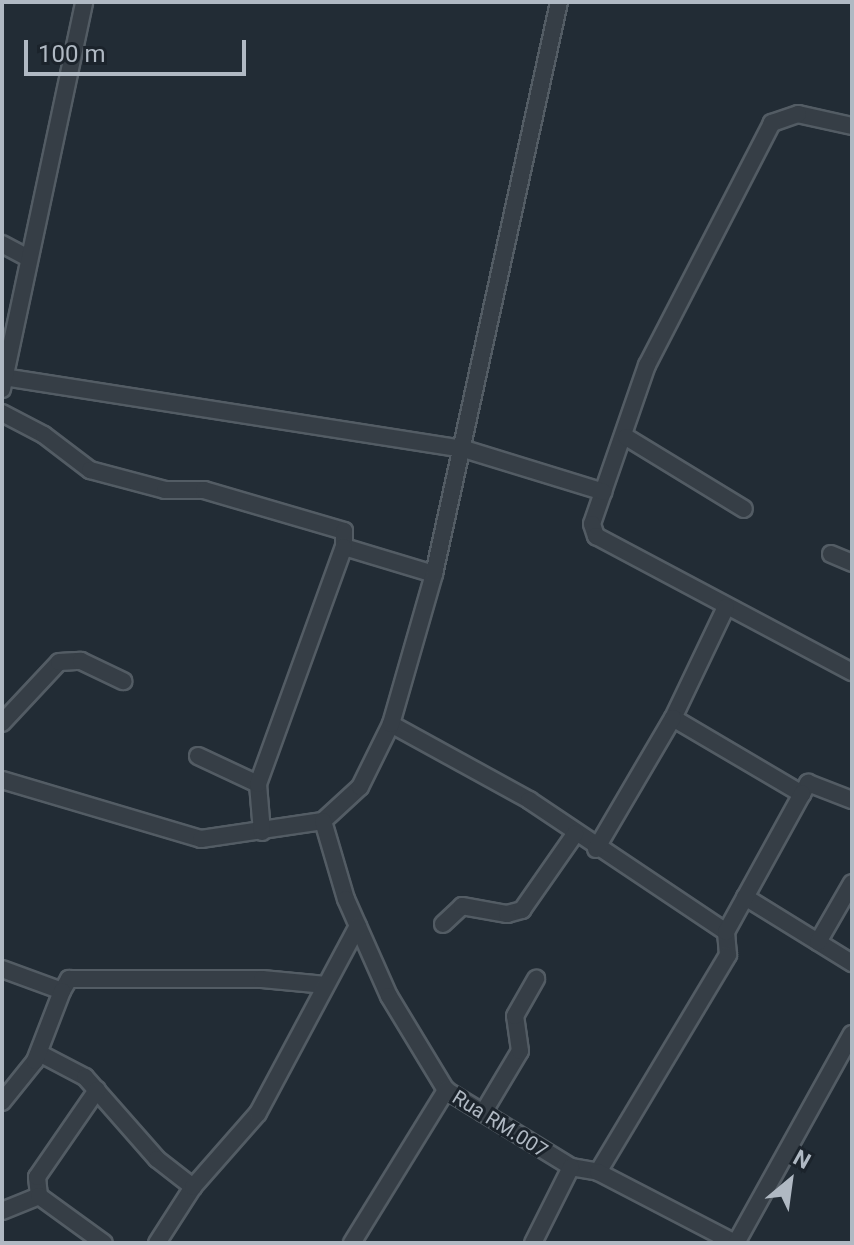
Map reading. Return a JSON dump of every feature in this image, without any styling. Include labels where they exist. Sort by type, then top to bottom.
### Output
[{"type":"street","points":[[84,2],[3,383],[464,449],[604,492]]},
{"type":"street","points":[[2,780],[201,839],[323,821],[372,770],[391,724],[434,574],[464,449],[506,228],[559,2]]},
{"type":"street","points":[[852,126],[798,114],[772,123],[647,365],[626,437],[592,524],[596,536],[852,672]]},
{"type":"street","points":[[2,244],[28,258]]},
{"type":"street","points":[[2,413],[44,435],[90,470],[165,490],[204,490],[344,531],[344,547],[258,784],[262,832]]},
{"type":"street","points":[[626,437],[744,509]]},
{"type":"street","points":[[344,547],[434,574]]},
{"type":"street","points":[[831,554],[852,563]]},
{"type":"street","points":[[596,849],[673,718],[726,607]]},
{"type":"street","points":[[2,723],[59,662],[81,661],[123,681]]},
{"type":"street","points":[[673,718],[802,794]]},
{"type":"street","points":[[391,724],[529,800],[596,849],[726,932]]},
{"type":"street","points":[[198,756],[258,784]]},
{"type":"street","points":[[598,1172],[728,955],[726,932],[808,783],[852,800]]},
{"type":"street","name":"Rua RM.007","points":[[323,821],[358,926],[389,996],[446,1090],[571,1167],[598,1172],[730,1242]]},
{"type":"street","points":[[443,924],[462,906],[507,914],[522,910],[575,834]]},
{"type":"street","points":[[818,942],[852,883]]},
{"type":"street","points":[[745,897],[852,963]]},
{"type":"street","points":[[157,1243],[193,1187],[258,1113],[358,926]]},
{"type":"street","points":[[2,969],[62,991]]},
{"type":"street","points":[[2,1102],[39,1053],[69,979],[262,979],[326,985]]},
{"type":"street","points":[[483,1113],[520,1051],[515,1016],[536,979]]},
{"type":"street","points":[[730,1242],[852,1034]]},
{"type":"street","points":[[39,1053],[67,1064],[97,1090],[157,1159],[193,1187]]},
{"type":"street","points":[[97,1090],[37,1177],[39,1196],[104,1243]]},
{"type":"street","points":[[352,1243],[446,1090]]},
{"type":"street","points":[[533,1243],[571,1167]]},
{"type":"street","points":[[2,1211],[39,1196]]}]
